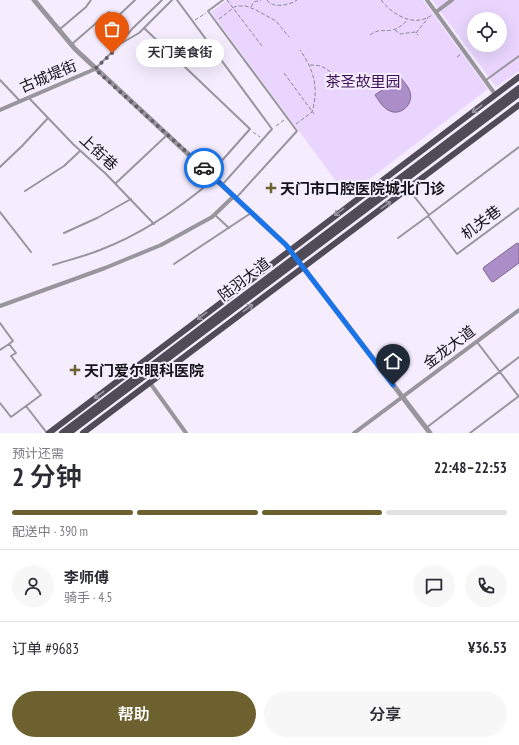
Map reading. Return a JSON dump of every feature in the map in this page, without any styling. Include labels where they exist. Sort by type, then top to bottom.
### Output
[{"type":"main road","points":[[48,433],[519,77]]},
{"type":"main road","name":"陆羽大道","points":[[69,433],[519,88]]},
{"type":"main road","name":"陆羽大道","points":[[62,433],[519,94]]},
{"type":"main road","points":[[83,433],[519,105]]},
{"type":"main road","points":[[481,134],[497,111]]},
{"type":"main road","points":[[431,143],[449,141]]},
{"type":"main road","points":[[297,258],[307,237]]},
{"type":"main road","points":[[297,258],[326,250]]},
{"type":"street","points":[[34,0],[71,45],[95,69],[282,240],[430,433]]},
{"type":"street","points":[[426,0],[495,94]]},
{"type":"street","points":[[436,12],[452,0]]},
{"type":"street","name":"古城堤街","points":[[0,110],[95,69]]},
{"type":"street","points":[[0,306],[106,268],[161,245],[215,215],[235,197]]},
{"type":"street","name":"金龙大道","points":[[354,433],[519,310]]},
{"type":"street","points":[[150,383],[186,433]]},
{"type":"lane","points":[[58,30],[86,7],[91,0]]},
{"type":"lane","points":[[116,18],[135,0]]},
{"type":"lane","name":"古城堤街","points":[[95,69],[120,44],[128,33],[162,0]]},
{"type":"lane","name":"古城堤街","points":[[120,44],[136,35],[172,0]]},
{"type":"lane","points":[[177,0],[194,21],[272,129],[222,185]]},
{"type":"lane","points":[[223,0],[208,11],[297,131],[235,197]]},
{"type":"lane","points":[[71,45],[110,12],[128,33]]},
{"type":"lane","points":[[144,28],[250,129],[210,174]]},
{"type":"lane","points":[[486,81],[519,56]]},
{"type":"lane","points":[[0,80],[20,101]]},
{"type":"lane","name":"上街巷","points":[[28,97],[80,151],[116,183],[154,224]]},
{"type":"lane","points":[[0,167],[48,118]]},
{"type":"lane","points":[[116,183],[167,135]]},
{"type":"lane","points":[[398,238],[519,147]]},
{"type":"lane","points":[[25,191],[64,166],[80,151]]},
{"type":"lane","points":[[53,265],[100,250],[154,224],[200,191],[215,178]]},
{"type":"lane","points":[[409,189],[428,216]]},
{"type":"lane","points":[[64,233],[97,218],[131,199]]},
{"type":"lane","name":"机关巷","points":[[428,216],[457,254],[519,208]]},
{"type":"lane","points":[[0,212],[31,252]]},
{"type":"lane","points":[[174,264],[252,212]]},
{"type":"lane","points":[[215,215],[229,228]]},
{"type":"lane","points":[[0,323],[13,341],[0,350]]},
{"type":"lane","points":[[470,433],[519,396],[477,341]]},
{"type":"lane","points":[[0,403],[11,417],[40,395],[11,356],[16,353],[9,344]]},
{"type":"lane","points":[[426,428],[519,357]]},
{"type":"lane","points":[[26,406],[48,433]]},
{"type":"path","points":[[227,0],[262,46]]},
{"type":"path","points":[[251,7],[254,2],[261,0]]},
{"type":"path","points":[[267,0],[271,4],[276,5],[291,4],[297,0]]},
{"type":"path","points":[[381,0],[392,12],[408,19],[419,20],[428,18]]},
{"type":"path","points":[[215,21],[233,8],[242,5],[251,7],[276,21],[289,37]]},
{"type":"path","points":[[194,21],[208,11]]},
{"type":"path","points":[[416,33],[428,18],[436,12]]},
{"type":"path","points":[[370,35],[380,30],[394,30],[408,19]]},
{"type":"path","points":[[394,30],[400,34],[414,32],[418,35]]},
{"type":"path","points":[[300,50],[310,65],[313,75],[315,88],[313,113]]},
{"type":"path","points":[[310,65],[320,66],[338,77],[344,77],[353,72]]},
{"type":"path","points":[[284,73],[313,113]]},
{"type":"path","points":[[293,126],[313,113]]},
{"type":"path","points":[[272,129],[287,118]]},
{"type":"path","points":[[250,129],[263,139]]},
{"type":"green space","name":"茶圣故里园","points":[[227,0],[423,0],[488,89],[347,196],[211,12]]},
{"type":"green space","points":[[432,0],[519,0],[519,71],[496,87],[470,52],[507,52],[507,12],[467,12],[467,48]]},
{"type":"shaded area","points":[[400,77],[407,86],[411,96],[406,108],[398,112],[394,112],[385,108],[375,95]]},
{"type":"shaded area","points":[[517,243],[519,244],[519,263],[493,282],[491,281],[483,269],[484,267]]},
{"type":"way so far","points":[[112,53],[95,69],[204,168]]},
{"type":"place","name":"天门美食街","points":[[112,53]]},
{"type":"place","name":"天门市口腔医院城北门诊","points":[[271,188]]},
{"type":"place","name":"天门爱尔眼科医院","points":[[75,370]]},
{"type":"route","points":[[204,168],[286,245],[313,278],[393,385]]}]
